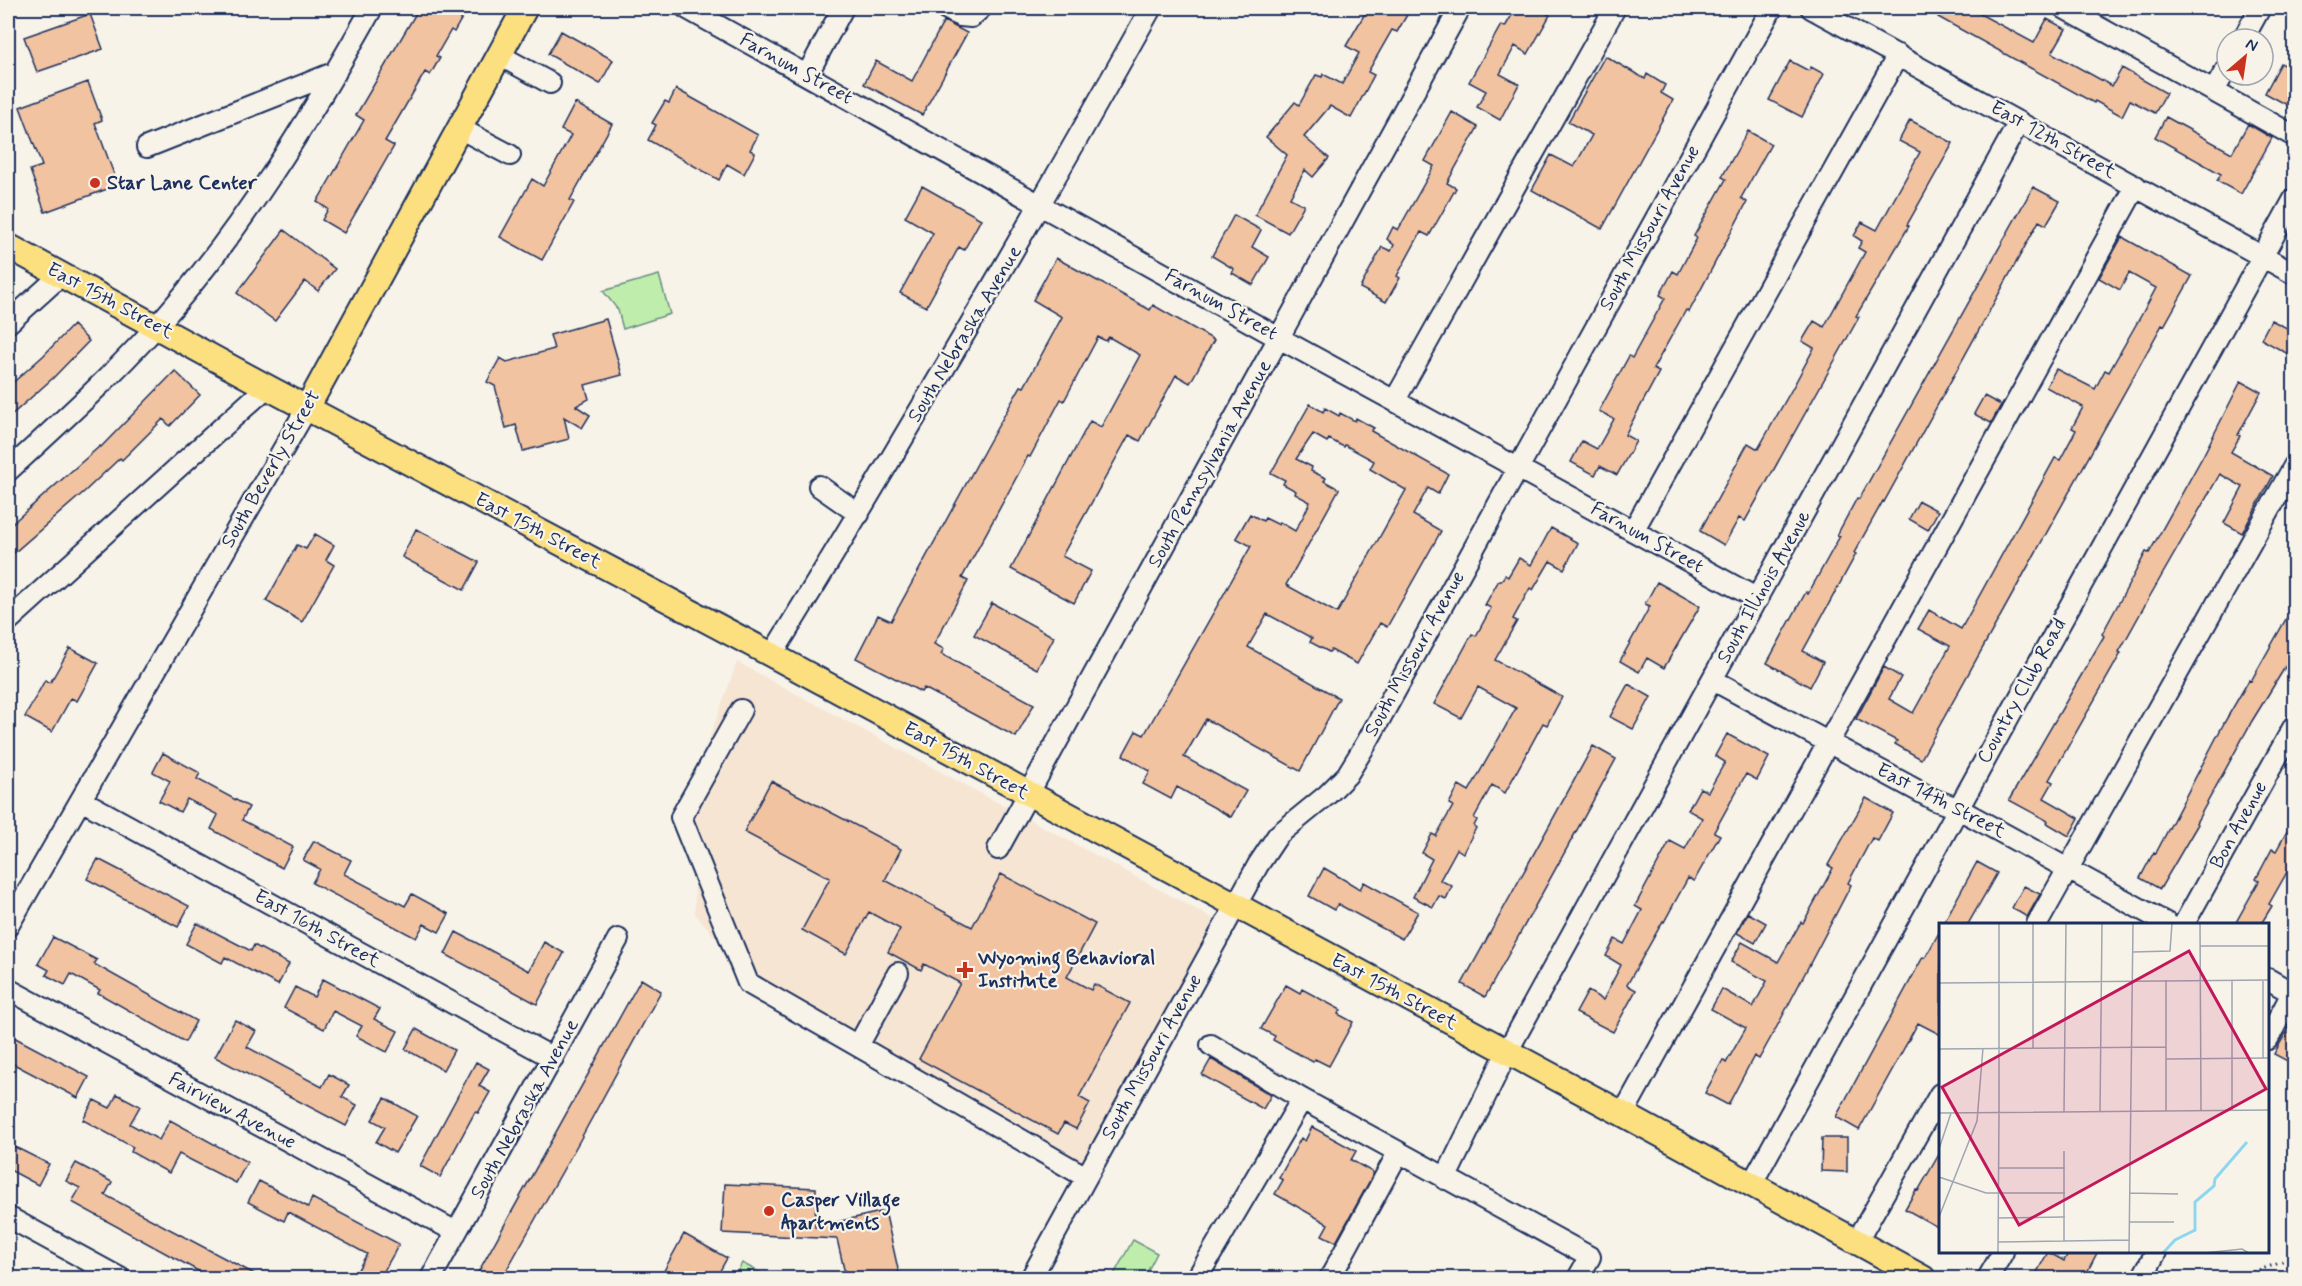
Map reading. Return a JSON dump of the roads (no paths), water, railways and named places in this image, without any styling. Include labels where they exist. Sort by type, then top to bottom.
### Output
[{"type":"main road","name":"South Beverly Street","points":[[307,408],[525,8]]},
{"type":"main road","name":"East 15th Street","points":[[8,246],[267,387],[772,655],[1923,1278]]},
{"type":"street","points":[[8,471],[113,374],[157,326],[252,207],[336,72],[372,8]]},
{"type":"street","name":"Farnum Street","points":[[686,8],[1042,204],[1279,338],[1758,599]]},
{"type":"street","points":[[807,75],[843,8]]},
{"type":"street","points":[[945,8],[960,16],[971,18],[981,8]]},
{"type":"street","name":"South Nebraska Avenue","points":[[772,655],[859,514],[1042,204],[1151,8]]},
{"type":"street","name":"South Pennsylvania Avenue","points":[[998,849],[1460,8]]},
{"type":"street","points":[[1395,400],[1615,8]]},
{"type":"street","name":"South Missouri Avenue","points":[[1030,1278],[1258,865],[1278,835],[1328,795],[1347,775],[1366,744],[1772,8]]},
{"type":"street","name":"East 12th Street","points":[[1811,8],[2295,273]]},
{"type":"street","points":[[2064,8],[2295,136]]},
{"type":"street","points":[[2250,27],[2260,8]]},
{"type":"street","points":[[499,55],[550,83]]},
{"type":"street","points":[[1634,531],[1898,55]]},
{"type":"street","points":[[147,147],[336,72]]},
{"type":"street","points":[[2214,91],[2216,87]]},
{"type":"street","name":"South Illinois Avenue","points":[[1445,1179],[1507,1052],[2019,122]]},
{"type":"street","points":[[459,128],[510,155]]},
{"type":"street","points":[[1623,1114],[2136,186]]},
{"type":"street","name":"Country Club Road","points":[[1751,1185],[2295,199]]},
{"type":"street","points":[[8,323],[61,275]]},
{"type":"street","points":[[8,621],[267,387]]},
{"type":"street","name":"South Beverly Street","points":[[8,926],[307,408]]},
{"type":"street","points":[[2038,923],[2295,466]]},
{"type":"street","points":[[819,486],[859,514]]},
{"type":"street","name":"East 14th Street","points":[[1713,680],[1935,800],[1958,808],[2166,923]]},
{"type":"street","points":[[741,710],[681,817],[748,983],[1086,1178]]},
{"type":"street","name":"Bon Avenue","points":[[2185,923],[2295,726]]},
{"type":"street","name":"East 16th Street","points":[[81,800],[553,1058]]},
{"type":"street","name":"South Nebraska Avenue","points":[[431,1278],[618,939]]},
{"type":"street","points":[[858,1046],[898,974]]},
{"type":"street","points":[[2269,980],[2294,992],[2269,1037]]},
{"type":"street","name":"Fairview Avenue","points":[[8,989],[456,1232]]},
{"type":"street","points":[[1211,1046],[1398,1153],[1590,1257],[1578,1278]]},
{"type":"street","points":[[1856,1243],[1939,1098]]},
{"type":"street","points":[[1197,1278],[1302,1099]]},
{"type":"street","points":[[1330,1278],[1398,1153]]},
{"type":"street","points":[[8,1217],[120,1278]]},
{"type":"street","points":[[1988,1278],[2002,1253]]},
{"type":"street","points":[[2142,1278],[2155,1253]]},
{"type":"place","name":"Star Lane Center","points":[[95,183]]},
{"type":"place","name":"Wyoming Behavioral Institute","points":[[965,970]]},
{"type":"place","name":"Casper Village Apartments","points":[[769,1211]]}]
